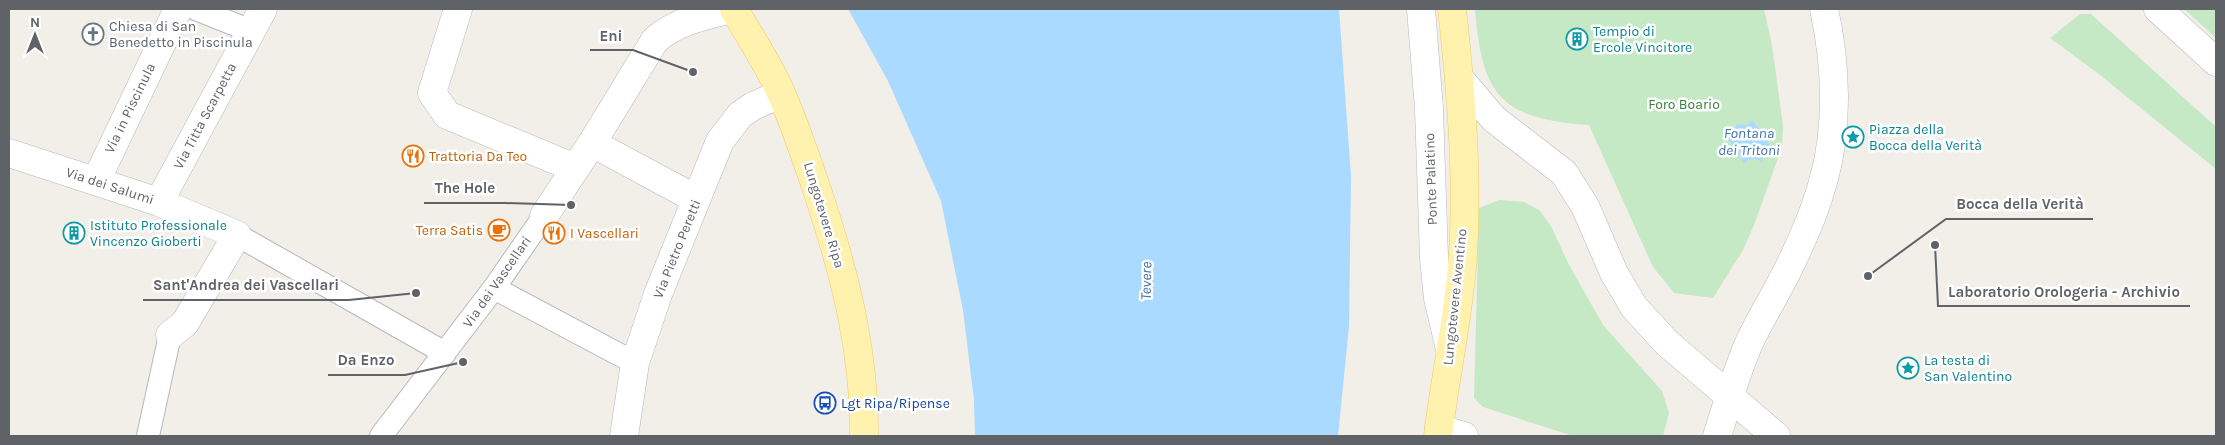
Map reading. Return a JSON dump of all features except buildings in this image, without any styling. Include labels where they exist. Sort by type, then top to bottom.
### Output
[{"type":"main road","name":"Lungotevere Ripa","points":[[732,9],[781,94],[802,145],[835,248],[850,300],[862,376],[864,436]]},
{"type":"main road","name":"Lungotevere Aventino","points":[[1447,434],[1450,349],[1458,299],[1463,237],[1465,172],[1452,9]]},
{"type":"street","name":"Via in Piscinula","points":[[96,181],[178,9]]},
{"type":"street","name":"Via Titta Scarpetta","points":[[159,202],[257,20],[196,9]]},
{"type":"street","points":[[458,9],[432,93],[446,115],[575,168]]},
{"type":"street","name":"Via dei Vascellari","points":[[380,436],[494,288],[544,216],[592,143],[655,40],[665,31],[679,24],[732,9]]},
{"type":"street","name":"Ponte Palatino","points":[[1421,9],[1429,109],[1434,258],[1438,298],[1450,349]]},
{"type":"street","points":[[1718,436],[1750,341],[1793,259],[1816,206],[1824,181],[1833,126],[1831,58],[1824,9]]},
{"type":"street","points":[[2158,9],[2216,62]]},
{"type":"street","points":[[1459,78],[1494,119],[1564,173],[1585,206],[1614,273],[1634,308],[1667,343],[1776,436]]},
{"type":"street","name":"Via Pietro Peretti","points":[[624,436],[635,363],[658,294],[720,141],[727,129],[740,115],[753,106],[781,94]]},
{"type":"street","points":[[592,143],[696,199]]},
{"type":"street","name":"Via dei Salumi","points":[[9,153],[159,202],[237,235],[445,353]]},
{"type":"street","points":[[148,436],[170,335],[185,322],[237,235]]},
{"type":"street","points":[[494,288],[635,363]]},
{"type":"green space","name":"Foro Boario","points":[[1475,9],[1764,9],[1772,45],[1783,126],[1782,147],[1743,250],[1713,298],[1674,293],[1653,267],[1589,125],[1559,122],[1535,116],[1516,108],[1501,97],[1491,82],[1483,63]]},
{"type":"green space","points":[[2184,9],[2216,9],[2216,38]]},
{"type":"green space","points":[[2080,14],[2091,14],[2216,127],[2216,169],[2095,71],[2050,38]]},
{"type":"green space","points":[[1499,200],[1524,202],[1539,210],[1551,226],[1568,263],[1603,325],[1662,391],[1669,413],[1663,436],[1573,436],[1483,407],[1474,398],[1479,208]]},
{"type":"water","name":"Tevere","points":[[848,9],[1339,9],[1351,177],[1349,326],[1338,436],[975,436],[974,400],[963,310],[941,201],[888,81]]},
{"type":"water","name":"Fontana dei Tritoni","points":[[1753,120],[1759,128],[1768,129],[1766,140],[1772,147],[1764,152],[1762,162],[1753,159],[1744,164],[1738,154],[1729,153],[1731,143],[1725,137],[1733,133],[1736,129],[1736,124],[1747,125]]},
{"type":"place","name":"Chiesa di San Benedetto in Piscinula","points":[[93,34]]},
{"type":"place","name":"Tempio di Ercole Vincitore","points":[[1577,39]]},
{"type":"place","name":"Eni","points":[[693,72]]},
{"type":"place","name":"Piazza della Bocca della Verità","points":[[1853,137]]},
{"type":"place","name":"Trattoria Da Teo","points":[[413,156]]},
{"type":"place","name":"The Hole","points":[[571,205]]},
{"type":"place","name":"Terra Satis","points":[[499,230]]},
{"type":"place","name":"Istituto Professionale Vincenzo Gioberti","points":[[74,233]]},
{"type":"place","name":"I Vascellari","points":[[554,233]]},
{"type":"place","name":"Laboratorio Orologeria - Archivio","points":[[1935,245]]},
{"type":"place","name":"Bocca della Verità","points":[[1868,276]]},
{"type":"place","name":"Sant'Andrea dei Vascellari","points":[[416,293]]},
{"type":"place","name":"Da Enzo","points":[[463,362]]},
{"type":"place","name":"La testa di San Valentino","points":[[1908,368]]},
{"type":"place","name":"Lgt Ripa/Ripense","points":[[825,403]]}]
